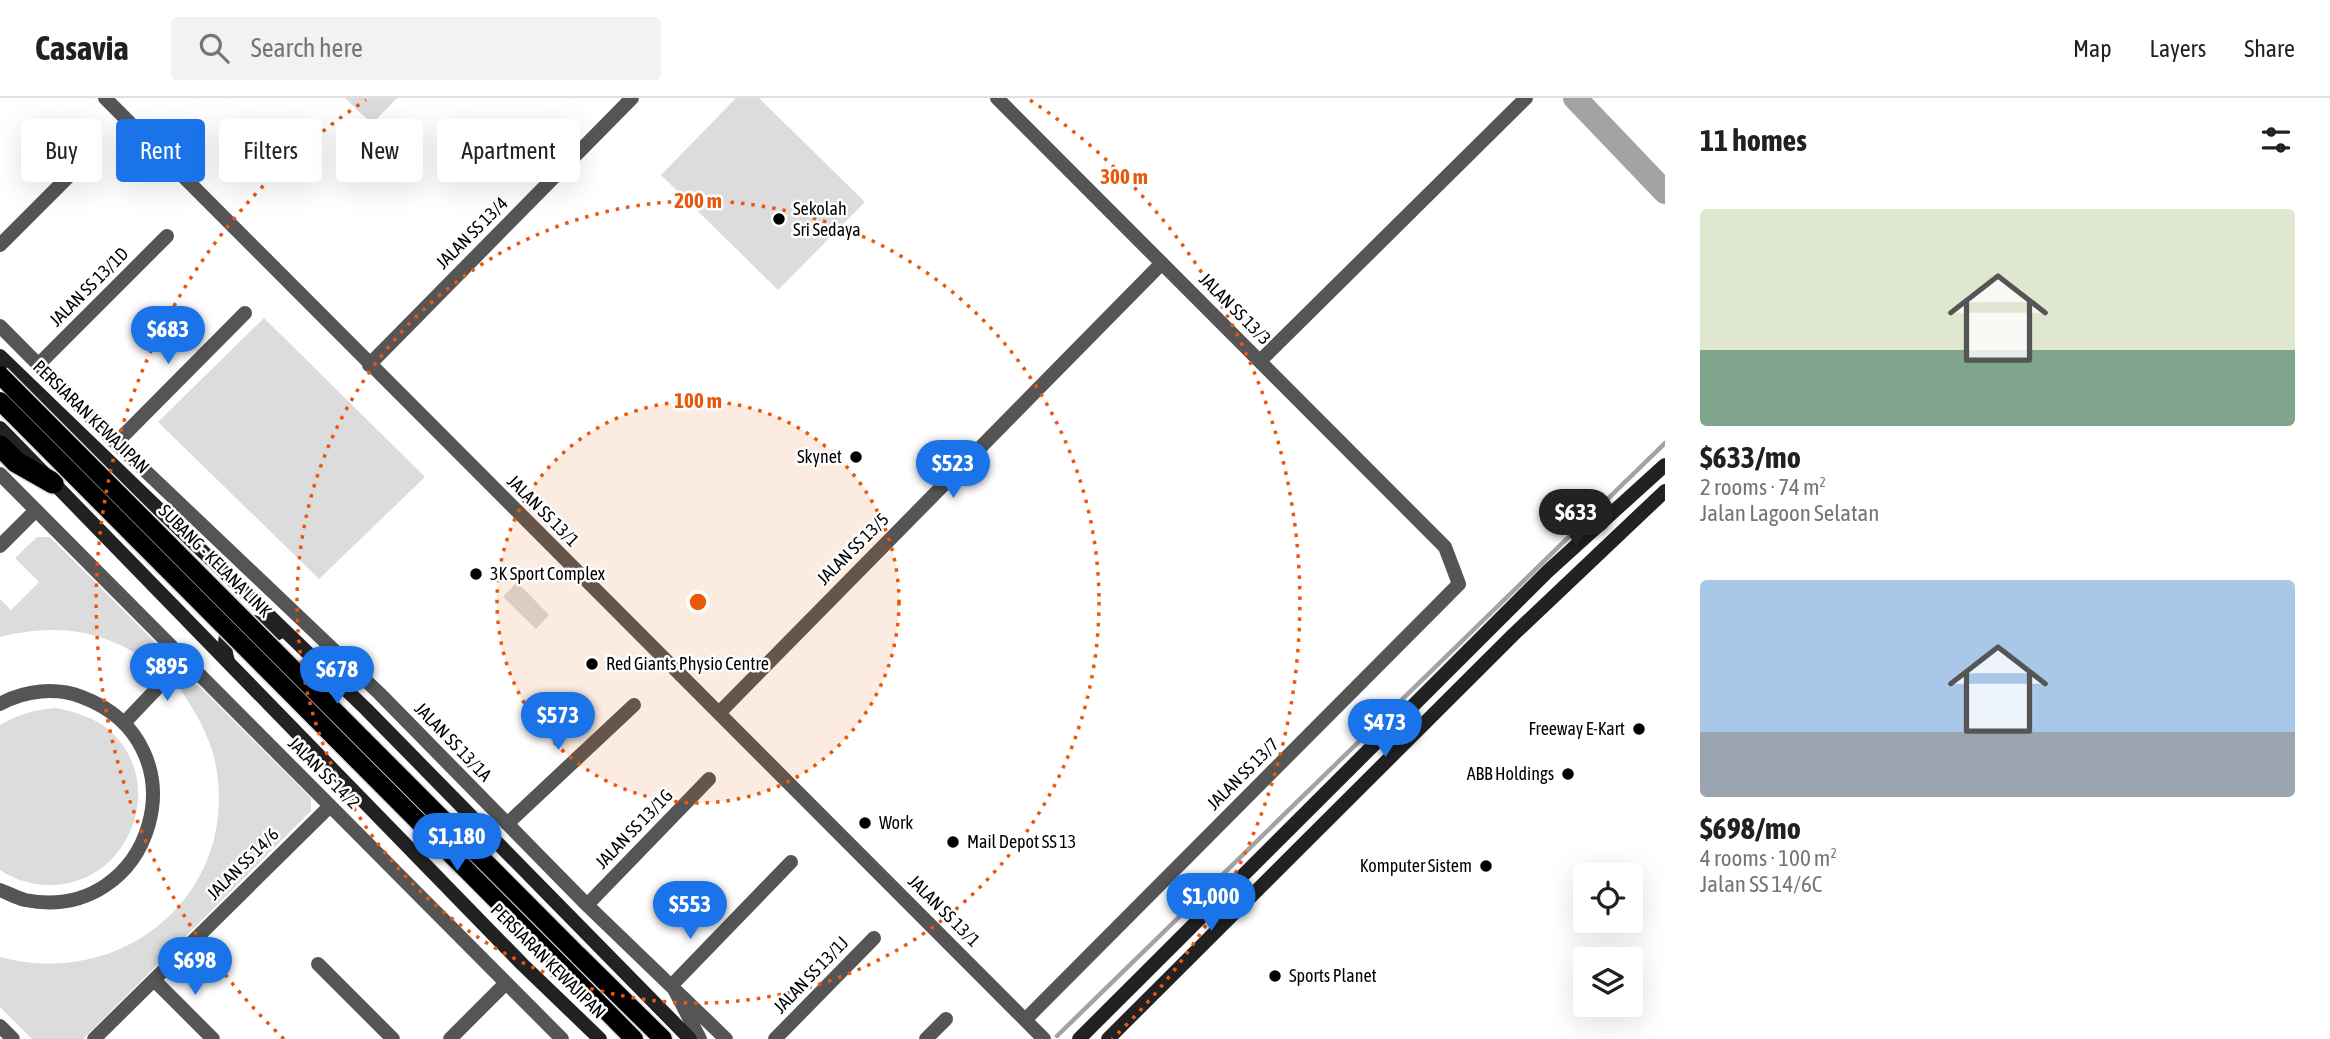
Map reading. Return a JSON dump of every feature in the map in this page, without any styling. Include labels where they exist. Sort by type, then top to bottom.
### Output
[{"type":"highway","points":[[0,446],[16,462],[53,483]]},
{"type":"main road","name":"PERSIARAN KEWAJIPAN","points":[[0,356],[314,659],[690,1039]]},
{"type":"main road","name":"SUBANG - KELANA LINK","points":[[0,375],[663,1039]]},
{"type":"main road","points":[[0,401],[634,1039]]},
{"type":"main road","name":"PERSIARAN KEWAJIPAN","points":[[0,428],[522,964],[600,1039]]},
{"type":"main road","points":[[1079,1039],[1532,587],[1665,465]]},
{"type":"main road","points":[[1108,1039],[1513,635],[1665,491]]},
{"type":"main road","points":[[228,662],[224,648],[225,638],[233,625],[249,619],[263,623],[314,659]]},
{"type":"street","name":"JALAN SS 13/1","points":[[105,98],[1044,1039]]},
{"type":"street","name":"JALAN SS 13/4","points":[[369,365],[632,98]]},
{"type":"street","name":"JALAN SS 13/3","points":[[998,98],[1445,547]]},
{"type":"street","points":[[1260,360],[1526,98]]},
{"type":"street","points":[[0,245],[63,182]]},
{"type":"street","name":"JALAN SS 13/1D","points":[[38,365],[167,236]]},
{"type":"street","name":"JALAN SS 13/5","points":[[719,713],[1162,263]]},
{"type":"street","points":[[116,443],[246,313]]},
{"type":"street","name":"JALAN SS 13/1A","points":[[0,326],[116,443],[380,694],[587,905],[726,1039]]},
{"type":"street","name":"JALAN SS 14/2","points":[[0,474],[562,1039]]},
{"type":"street","points":[[0,546],[36,510]]},
{"type":"street","name":"JALAN SS 13/7","points":[[1025,1020],[1459,584],[1445,547]]},
{"type":"street","points":[[125,722],[184,660]]},
{"type":"street","points":[[0,704],[12,697],[42,691],[72,693],[101,704],[125,722],[141,744],[151,769],[155,796],[151,823],[140,848],[124,870],[103,887],[78,898],[51,902],[23,899],[0,890]]},
{"type":"street","points":[[507,824],[634,705]]},
{"type":"street","name":"JALAN SS 13/1G","points":[[587,905],[709,779]]},
{"type":"street","name":"JALAN SS 14/6","points":[[94,1039],[330,806]]},
{"type":"street","points":[[700,1039],[672,985],[791,862]]},
{"type":"street","name":"JALAN SS 13/1J","points":[[775,1039],[874,938]]},
{"type":"street","points":[[317,964],[393,1039]]},
{"type":"street","points":[[153,980],[213,1039]]},
{"type":"street","points":[[450,1039],[506,983]]},
{"type":"street","points":[[926,1039],[946,1019]]},
{"type":"street","points":[[0,1026],[12,1039]]},
{"type":"shaded area","points":[[345,98],[397,98],[377,119],[367,119]]},
{"type":"shaded area","points":[[736,98],[759,98],[865,202],[778,290],[661,175]]},
{"type":"shaded area","points":[[264,318],[425,477],[319,579],[158,422]]},
{"type":"shaded area","points":[[37,537],[50,537],[163,650],[163,663],[158,668],[121,645],[83,633],[43,630],[0,637],[0,599],[11,610],[39,582],[15,558]]},
{"type":"shaded area","points":[[517,582],[549,615],[536,629],[503,597]]},
{"type":"shaded area","points":[[185,685],[198,685],[311,798],[311,811],[83,1039],[32,1039],[0,1007],[0,957],[46,964],[90,959],[130,944],[164,920],[192,889],[210,851],[219,808],[215,761],[201,724],[180,689]]},
{"type":"shaded area","points":[[56,708],[91,718],[109,730],[127,751],[136,775],[138,801],[133,825],[121,847],[104,866],[82,879],[56,885],[41,885],[19,880],[0,870],[0,725],[27,713]]},
{"type":"waterway","points":[[1575,98],[1665,192]]},
{"type":"waterway","points":[[1057,1036],[1665,443]]},
{"type":"place","name":"Sekolah Sri Sedaya","points":[[779,219]]},
{"type":"place","name":"Skynet","points":[[856,457]]},
{"type":"place","name":"3K Sport Complex","points":[[476,574]]},
{"type":"place","name":"Red Giants Physio Centre","points":[[592,664]]},
{"type":"place","name":"Freeway E-Kart","points":[[1639,729]]},
{"type":"place","name":"ABB Holdings","points":[[1568,774]]},
{"type":"place","name":"Work","points":[[865,823]]},
{"type":"place","name":"Mail Depot SS 13","points":[[953,842]]},
{"type":"place","name":"Komputer Sistem","points":[[1486,866]]},
{"type":"place","name":"Sports Planet","points":[[1275,976]]}]
